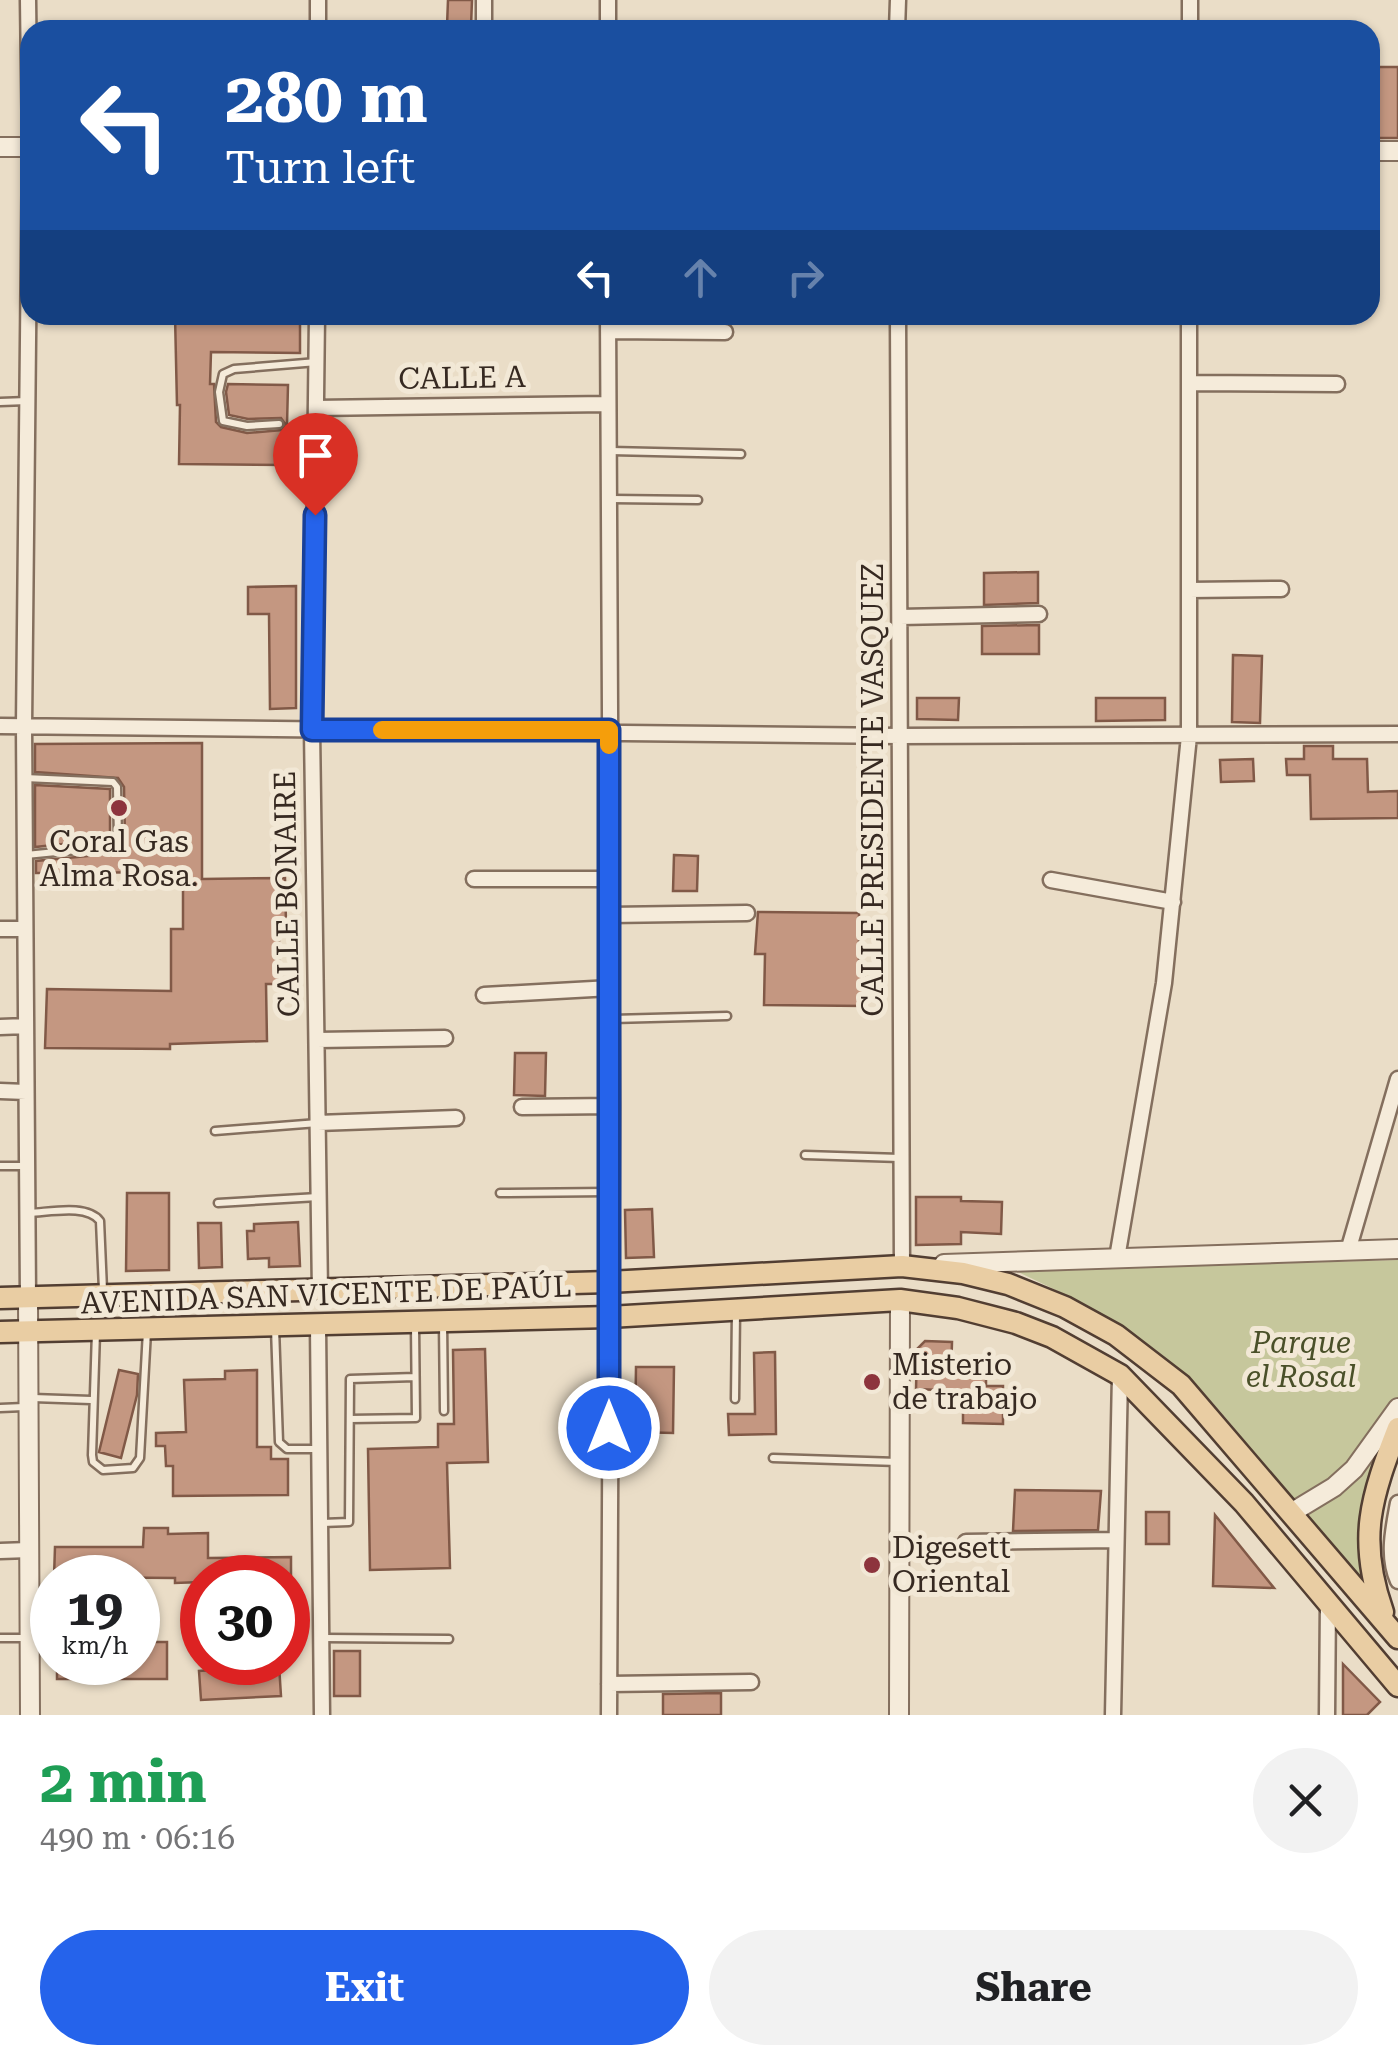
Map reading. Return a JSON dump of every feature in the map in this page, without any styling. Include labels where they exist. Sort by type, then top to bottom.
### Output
[{"type":"main road","name":"AVENIDA SAN VICENTE DE PAÚL","points":[[0,1298],[609,1282],[902,1266],[963,1273],[1008,1284],[1066,1306],[1116,1335],[1181,1385],[1394,1633]]},
{"type":"main road","name":"AVENIDA SAN VICENTE DE PAÚL","points":[[0,1332],[609,1318],[900,1300],[958,1308],[1052,1337],[1120,1375],[1244,1503],[1398,1686]]},
{"type":"main road","points":[[1394,1633],[1373,1583],[1367,1544],[1375,1486],[1398,1428]]},
{"type":"street","points":[[28,325],[24,856],[30,1638]]},
{"type":"street","name":"CALLE BONAIRE","points":[[317,325],[312,730],[320,1292]]},
{"type":"street","points":[[608,325],[612,1106],[609,1715]]},
{"type":"street","name":"CALLE PRESIDENTE VASQUEZ","points":[[898,325],[902,1266]]},
{"type":"street","points":[[1117,1258],[1164,983],[1189,736],[1189,325]]},
{"type":"street","points":[[608,331],[726,332]]},
{"type":"street","points":[[1189,384],[1337,384]]},
{"type":"street","name":"CALLE A","points":[[316,408],[608,404]]},
{"type":"street","points":[[1190,590],[1281,589]]},
{"type":"street","points":[[900,617],[1040,614]]},
{"type":"street","points":[[0,726],[900,736],[1398,734]]},
{"type":"street","points":[[474,879],[610,880]]},
{"type":"street","points":[[1051,880],[1173,902]]},
{"type":"street","points":[[610,914],[747,912]]},
{"type":"street","points":[[0,929],[25,928]]},
{"type":"street","points":[[484,995],[611,988]]},
{"type":"street","points":[[0,1027],[26,1026]]},
{"type":"street","points":[[317,1040],[445,1038]]},
{"type":"street","points":[[1348,1250],[1398,1079]]},
{"type":"street","points":[[0,1091],[26,1092]]},
{"type":"street","points":[[522,1107],[612,1106]]},
{"type":"street","points":[[318,1123],[456,1118]]},
{"type":"street","name":"AVENIDA SAN VICENTE DE PAÚL","points":[[902,1266],[1398,1248]]},
{"type":"street","points":[[899,1715],[900,1300]]},
{"type":"street","points":[[318,1326],[322,1715]]},
{"type":"street","points":[[1113,1715],[1120,1375]]},
{"type":"street","points":[[1291,1513],[1334,1487],[1354,1469],[1398,1408]]},
{"type":"street","points":[[1398,1503],[1391,1538],[1398,1582]]},
{"type":"street","points":[[966,1542],[1116,1540]]},
{"type":"street","points":[[0,1551],[29,1550]]},
{"type":"street","points":[[1327,1715],[1328,1600]]},
{"type":"street","points":[[609,1684],[751,1682]]},
{"type":"street","points":[[30,1685],[30,1715]]},
{"type":"lane","points":[[280,424],[246,426],[223,420],[219,392],[222,374],[234,368],[318,362]]},
{"type":"lane","points":[[0,402],[27,401]]},
{"type":"lane","points":[[609,451],[741,454]]},
{"type":"lane","points":[[611,499],[698,500]]},
{"type":"lane","points":[[24,778],[113,782],[117,786],[118,821],[114,845],[24,856]]},
{"type":"lane","points":[[611,1019],[728,1016]]},
{"type":"lane","points":[[215,1130],[318,1123]]},
{"type":"lane","points":[[805,1155],[902,1158]]},
{"type":"lane","points":[[0,1166],[27,1166]]},
{"type":"lane","points":[[500,1192],[610,1192]]},
{"type":"lane","points":[[218,1203],[319,1198]]},
{"type":"lane","points":[[27,1213],[86,1211],[97,1216],[103,1296]]},
{"type":"lane","points":[[735,1399],[736,1310]]},
{"type":"lane","points":[[443,1321],[444,1412]]},
{"type":"lane","points":[[350,1419],[416,1418],[415,1322]]},
{"type":"lane","points":[[275,1327],[279,1442],[286,1449],[320,1449]]},
{"type":"lane","points":[[96,1331],[91,1400],[93,1462],[103,1470],[133,1468],[141,1450],[147,1330]]},
{"type":"lane","points":[[322,1523],[348,1522],[350,1379],[415,1378]]},
{"type":"lane","points":[[0,1408],[29,1402],[91,1400]]},
{"type":"lane","points":[[773,1458],[899,1462]]},
{"type":"lane","points":[[0,1638],[30,1638]]},
{"type":"lane","points":[[323,1638],[450,1639]]},
{"type":"green space","name":"Parque el Rosal","points":[[1398,1260],[1398,1397],[1349,1466],[1295,1505],[1223,1414],[1177,1367],[1111,1320],[1016,1271]]},
{"type":"green space","points":[[1378,1451],[1359,1521],[1361,1578],[1307,1515],[1352,1484]]},
{"type":"building","points":[[448,0],[472,0],[471,20],[447,20]]},
{"type":"building","points":[[1380,67],[1398,67],[1398,138],[1380,138]]},
{"type":"building","points":[[175,325],[300,325],[300,353],[211,352],[210,384],[214,384],[216,422],[221,427],[247,433],[282,430],[286,425],[281,418],[229,415],[226,392],[228,384],[288,385],[286,465],[179,464]]},
{"type":"building","points":[[1038,572],[1038,603],[984,605],[984,573]]},
{"type":"building","points":[[296,586],[296,708],[270,709],[269,614],[248,614],[248,587]]},
{"type":"building","points":[[1039,625],[1039,654],[982,654],[982,626]]},
{"type":"building","points":[[1233,655],[1262,656],[1260,723],[1232,722]]},
{"type":"building","points":[[917,698],[959,698],[958,720],[917,719]]},
{"type":"building","points":[[1096,698],[1165,698],[1165,720],[1096,721]]},
{"type":"building","points":[[202,743],[202,879],[285,878],[286,923],[279,923],[279,984],[266,984],[267,1041],[170,1044],[170,1049],[45,1048],[47,989],[171,991],[171,929],[183,929],[183,872],[36,873],[36,861],[108,854],[119,850],[125,839],[124,787],[118,778],[35,772],[35,744]]},
{"type":"building","points":[[1304,746],[1333,746],[1333,759],[1367,759],[1368,792],[1398,791],[1398,818],[1311,819],[1310,775],[1287,775],[1286,759],[1304,759]]},
{"type":"building","points":[[1253,759],[1254,781],[1221,782],[1220,760]]},
{"type":"building","points":[[35,785],[110,789],[110,839],[35,847]]},
{"type":"building","points":[[674,855],[698,856],[697,891],[673,891]]},
{"type":"building","points":[[758,912],[859,913],[859,966],[865,966],[864,1006],[764,1005],[765,954],[755,954]]},
{"type":"building","points":[[515,1053],[546,1053],[545,1096],[514,1095]]},
{"type":"building","points":[[127,1193],[169,1193],[169,1270],[126,1271]]},
{"type":"building","points":[[916,1197],[1002,1202],[1001,1234],[961,1232],[961,1244],[916,1245]]},
{"type":"building","points":[[652,1209],[654,1257],[626,1258],[625,1210]]},
{"type":"building","points":[[298,1222],[300,1266],[269,1267],[269,1258],[248,1259],[247,1231],[254,1231],[254,1224]]},
{"type":"building","points":[[198,1223],[221,1223],[222,1267],[199,1268]]},
{"type":"building","points":[[925,1341],[952,1342],[951,1375],[986,1376],[986,1386],[1003,1386],[1003,1424],[963,1423],[963,1391],[916,1389],[917,1349]]},
{"type":"building","points":[[485,1349],[488,1462],[447,1463],[450,1568],[370,1570],[368,1449],[438,1447],[438,1424],[454,1424],[453,1350]]},
{"type":"building","points":[[775,1352],[776,1434],[729,1435],[728,1414],[755,1414],[754,1353]]},
{"type":"building","points":[[636,1367],[674,1367],[673,1433],[635,1432]]},
{"type":"building","points":[[119,1370],[138,1374],[137,1395],[121,1458],[99,1452]]},
{"type":"building","points":[[257,1370],[257,1447],[271,1447],[271,1459],[288,1459],[288,1495],[173,1496],[173,1466],[166,1466],[165,1446],[156,1446],[156,1433],[186,1432],[184,1380],[225,1379],[225,1371]]},
{"type":"building","points":[[1015,1490],[1101,1491],[1098,1530],[1013,1531]]},
{"type":"building","points":[[1146,1512],[1169,1512],[1169,1544],[1146,1544]]},
{"type":"building","points":[[1215,1515],[1274,1588],[1213,1586]]},
{"type":"building","points":[[144,1528],[168,1528],[168,1534],[208,1533],[208,1555],[180,1555],[180,1583],[175,1583],[175,1578],[160,1578],[160,1555],[55,1555],[55,1547],[143,1547]]},
{"type":"building","points":[[160,1642],[167,1642],[167,1679],[160,1679]]},
{"type":"building","points":[[334,1651],[360,1651],[360,1696],[334,1696]]},
{"type":"building","points":[[1343,1664],[1380,1702],[1367,1715],[1343,1715]]},
{"type":"building","points":[[200,1685],[280,1685],[281,1696],[201,1700]]},
{"type":"building","points":[[721,1693],[721,1715],[663,1715],[663,1694]]},
{"type":"slow traffic","points":[[382,730],[609,730],[609,745]]},
{"type":"place","name":"Coral Gas Alma Rosa.","points":[[119,808]]},
{"type":"place","name":"Misterio de trabajo","points":[[872,1382]]},
{"type":"place","name":"Digesett Oriental","points":[[872,1565]]},
{"type":"route","points":[[315,515],[312,730],[609,730],[609,1428]]}]
